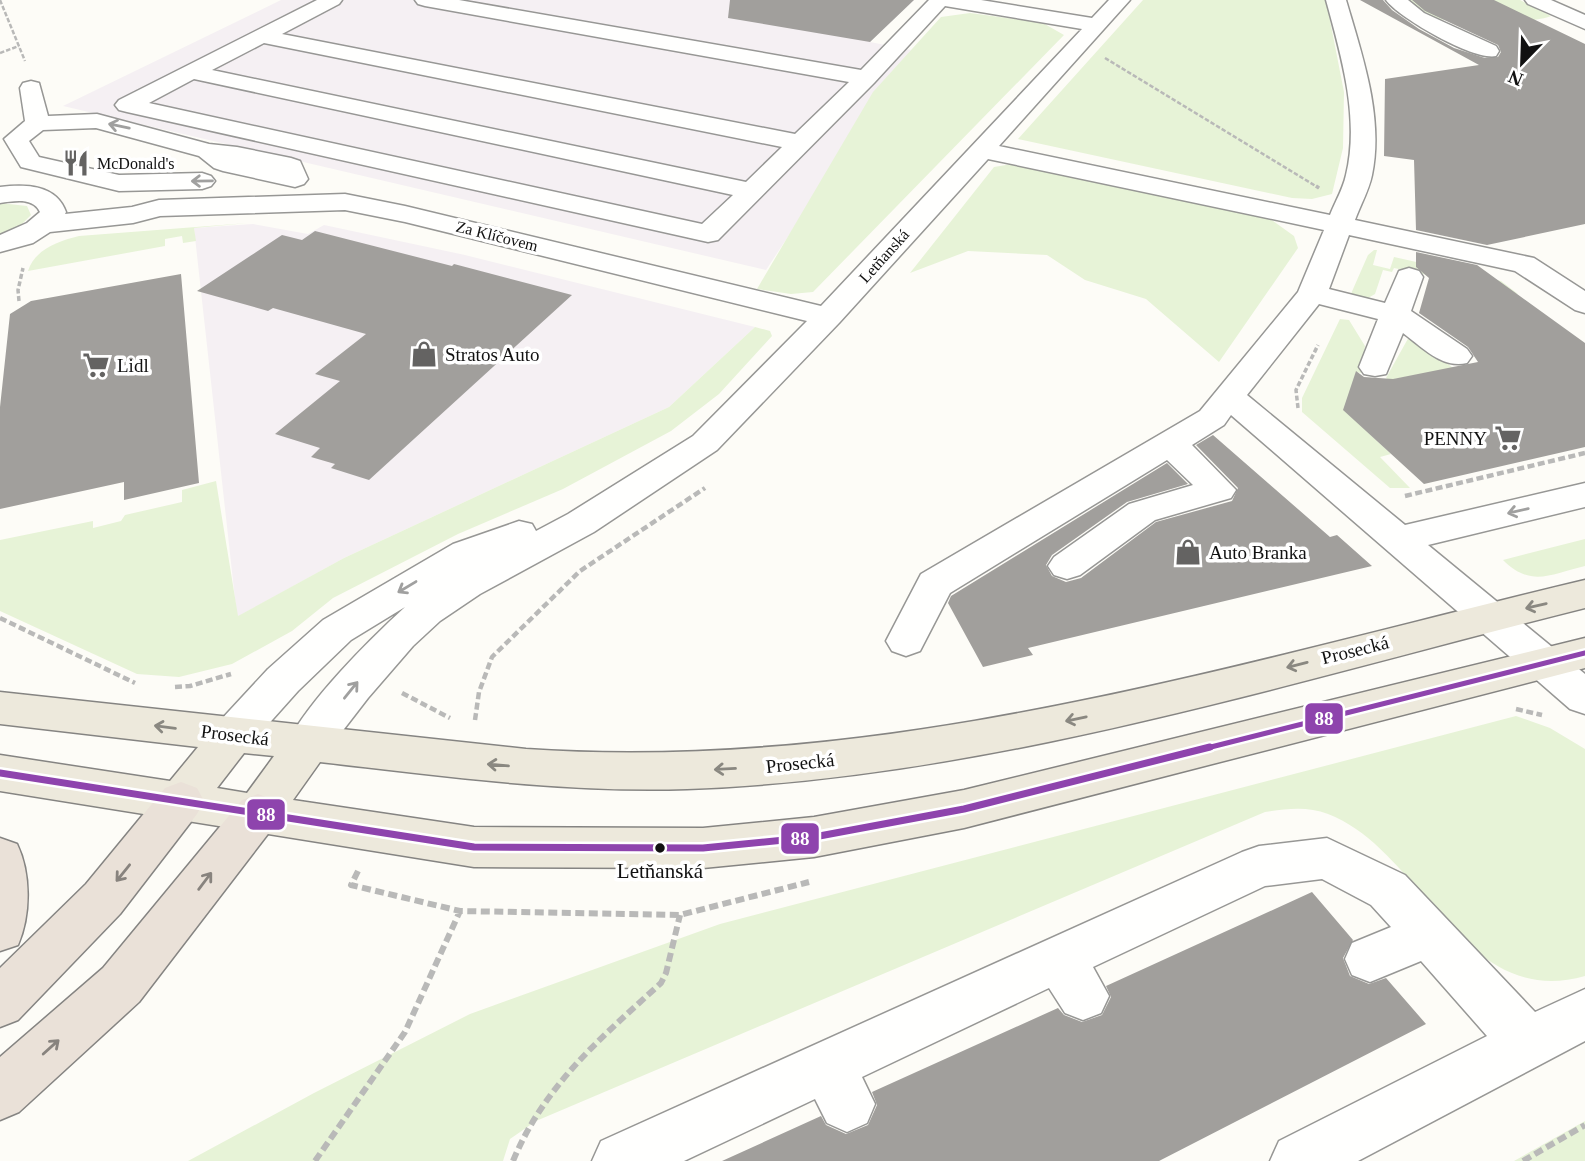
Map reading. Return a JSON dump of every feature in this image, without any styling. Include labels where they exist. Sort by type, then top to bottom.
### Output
[{"type":"highway","points":[[0,1003],[103,898],[181,801]]},
{"type":"highway","points":[[0,1093],[121,985],[258,813]]},
{"type":"highway","points":[[0,858],[3,867],[0,929]]},
{"type":"main road","name":"Prosecká","points":[[0,708],[445,761],[575,772],[687,771],[793,765],[944,745],[1079,719],[1585,594]]},
{"type":"main road","points":[[0,773],[474,847],[703,848],[814,837],[964,809],[1564,659]]},
{"type":"main road","points":[[181,801],[233,735]]},
{"type":"main road","points":[[258,813],[309,743]]},
{"type":"street","points":[[332,0],[127,104],[709,234],[942,0],[1097,25]]},
{"type":"street","points":[[425,0],[866,79]]},
{"type":"street","points":[[1026,0],[1057,4],[1060,0]]},
{"type":"street","name":"Letňanská","points":[[309,743],[389,646],[426,611],[466,584],[581,523],[705,443],[828,317],[1120,0]]},
{"type":"street","points":[[906,641],[935,584],[1212,418],[1325,297],[1344,214],[1359,175],[1363,122],[1351,53],[1336,0]]},
{"type":"street","points":[[1396,0],[1417,17],[1488,51]]},
{"type":"street","points":[[1535,0],[1585,23]]},
{"type":"street","points":[[261,36],[801,143]]},
{"type":"street","points":[[190,72],[751,191]]},
{"type":"street","points":[[29,89],[37,123]]},
{"type":"street","points":[[97,121],[135,129],[141,134],[208,151],[223,163],[298,190],[119,183],[30,162],[16,139],[37,123],[97,121]]},
{"type":"street","points":[[982,150],[1344,214],[1524,264],[1585,304]]},
{"type":"street","name":"Za Klíčovem","points":[[48,215],[133,215],[159,208],[298,190],[828,317]]},
{"type":"street","points":[[1,194],[35,196],[48,215],[8,251]]},
{"type":"street","points":[[1544,277],[1585,268]]},
{"type":"street","points":[[1375,367],[1409,277]]},
{"type":"street","points":[[1325,297],[1395,314],[1456,356]]},
{"type":"street","points":[[1231,398],[1487,617],[1564,659],[1585,698]]},
{"type":"street","points":[[1067,566],[1142,512],[1219,490],[1170,443]]},
{"type":"street","name":"Letňanská","points":[[233,735],[283,680],[337,630],[466,553],[629,491]]},
{"type":"street","points":[[1396,540],[1585,495]]},
{"type":"street","points":[[621,1161],[837,1085],[1071,977],[1259,866],[1327,858],[1388,890],[1528,1043]]},
{"type":"street","points":[[1370,959],[1428,935]]},
{"type":"street","points":[[1299,1161],[1585,1014]]},
{"type":"path","points":[[0,0],[26,65],[29,89]]},
{"type":"path","points":[[0,53],[19,46]]},
{"type":"path","points":[[1104,57],[1344,214]]},
{"type":"path","points":[[8,251],[19,301]]},
{"type":"path","points":[[1298,414],[1296,390],[1325,297]]},
{"type":"path","points":[[1440,529],[1395,498],[1585,453]]},
{"type":"path","points":[[475,720],[479,692],[492,657],[580,571],[683,505],[705,488],[712,477]]},
{"type":"path","points":[[0,618],[145,688]]},
{"type":"path","points":[[167,687],[190,686],[231,674]]},
{"type":"path","points":[[391,691],[401,692],[452,719]]},
{"type":"path","points":[[463,719],[488,721]]},
{"type":"path","points":[[315,1161],[405,1032],[460,911]]},
{"type":"path","points":[[513,1161],[522,1133],[556,1083],[661,983],[666,973],[680,915]]},
{"type":"path","points":[[1523,1161],[1585,1125]]},
{"type":"shaded area","points":[[281,0],[914,0],[870,42],[911,50],[766,270],[63,106]]},
{"type":"shaded area","points":[[253,224],[308,234],[324,225],[465,255],[755,327],[669,407],[344,558],[237,617],[194,228]]},
{"type":"green space","points":[[1143,0],[1326,0],[1344,92],[1343,148],[1332,194],[1312,199],[1292,198],[1018,139]]},
{"type":"green space","points":[[1404,0],[1520,0],[1551,16],[1509,22],[1436,19],[1417,11]]},
{"type":"green space","points":[[970,13],[1043,23],[1064,35],[813,292],[791,294],[757,289],[873,92],[941,17]]},
{"type":"green space","points":[[1012,164],[1266,216],[1294,236],[1298,248],[1219,362],[1146,299],[1085,280],[1047,255],[968,251],[910,273],[994,167]]},
{"type":"green space","points":[[0,203],[27,206],[31,215],[20,226],[0,234]]},
{"type":"green space","points":[[248,223],[194,228],[196,241],[183,243],[182,236],[165,239],[165,246],[28,271],[31,263],[42,252],[56,243],[79,236]]},
{"type":"green space","points":[[1377,250],[1373,265],[1390,269],[1394,257],[1501,281],[1518,294],[1394,268],[1392,272],[1383,270],[1375,294],[1368,298],[1350,296],[1368,255]]},
{"type":"green space","points":[[1340,319],[1349,320],[1365,346],[1361,373],[1356,372],[1344,410],[1391,454],[1380,457],[1410,488],[1390,488],[1302,412],[1302,398]]},
{"type":"green space","points":[[755,327],[770,331],[772,336],[719,394],[671,431],[563,489],[458,534],[333,598],[292,631],[232,664],[179,677],[137,674],[0,611],[0,540],[93,521],[93,528],[121,521],[125,515],[182,502],[182,490],[216,481],[238,616],[344,558],[669,407]]},
{"type":"green space","points":[[1410,335],[1453,368],[1389,380],[1386,378]]},
{"type":"green space","points":[[1585,539],[1585,566],[1562,572],[1532,576],[1513,569],[1503,560]]},
{"type":"green space","points":[[1516,716],[1550,728],[1585,749],[1585,976],[1543,981],[1506,971],[1475,950],[1446,922],[1391,859],[1361,833],[1320,811],[1296,809],[1265,812],[536,1121],[510,1139],[503,1161],[188,1161],[470,1014],[720,924]]},
{"type":"green space","points":[[1585,1121],[1585,1161],[1514,1161]]},
{"type":"building","points":[[730,0],[914,0],[870,42],[728,18]]},
{"type":"building","points":[[1360,0],[1383,0],[1392,10],[1419,29],[1454,48],[1485,58],[1498,57],[1501,52],[1498,45],[1425,11],[1412,0],[1494,0],[1585,44],[1585,224],[1487,245],[1416,230],[1414,160],[1384,156],[1385,79],[1479,65]]},
{"type":"building","name":"Stratos Auto","points":[[315,231],[572,295],[369,480],[331,468],[335,464],[311,457],[320,448],[275,434],[340,381],[315,374],[366,334],[273,308],[268,311],[197,291],[282,235],[302,240]]},
{"type":"building","points":[[1416,252],[1477,265],[1585,343],[1585,447],[1424,484],[1343,410],[1356,371],[1364,377],[1393,379],[1478,362],[1468,347],[1419,313],[1429,278],[1416,267]]},
{"type":"building","name":"Lidl","points":[[181,274],[199,483],[124,500],[124,482],[0,509],[0,407],[10,314],[31,301]]},
{"type":"building","name":"Auto Branka","points":[[1213,435],[1330,537],[1337,535],[1372,566],[1028,648],[1033,655],[983,667],[948,603],[951,596],[1167,463],[1188,484],[1127,502],[1052,555],[1046,565],[1052,576],[1066,582],[1081,578],[1156,522],[1232,501],[1238,488],[1196,445]]},
{"type":"building","points":[[1312,892],[1353,940],[1343,958],[1350,976],[1369,984],[1386,978],[1426,1024],[1159,1161],[722,1161],[821,1116],[826,1125],[846,1134],[868,1125],[877,1105],[872,1092],[1058,1008],[1064,1015],[1082,1022],[1102,1015],[1111,997],[1106,986]]},
{"type":"transit line","name":"88","points":[[0,773],[474,847],[703,848],[814,837],[964,809],[1585,653]]},
{"type":"place","name":"McDonald's","points":[[76,163]]},
{"type":"place","name":"Stratos Auto","points":[[424,354]]},
{"type":"place","name":"Lidl","points":[[96,365]]},
{"type":"place","name":"PENNY","points":[[1508,438]]},
{"type":"place","name":"Auto Branka","points":[[1188,552]]},
{"type":"place","name":"Letňanská","points":[[660,848]]}]
